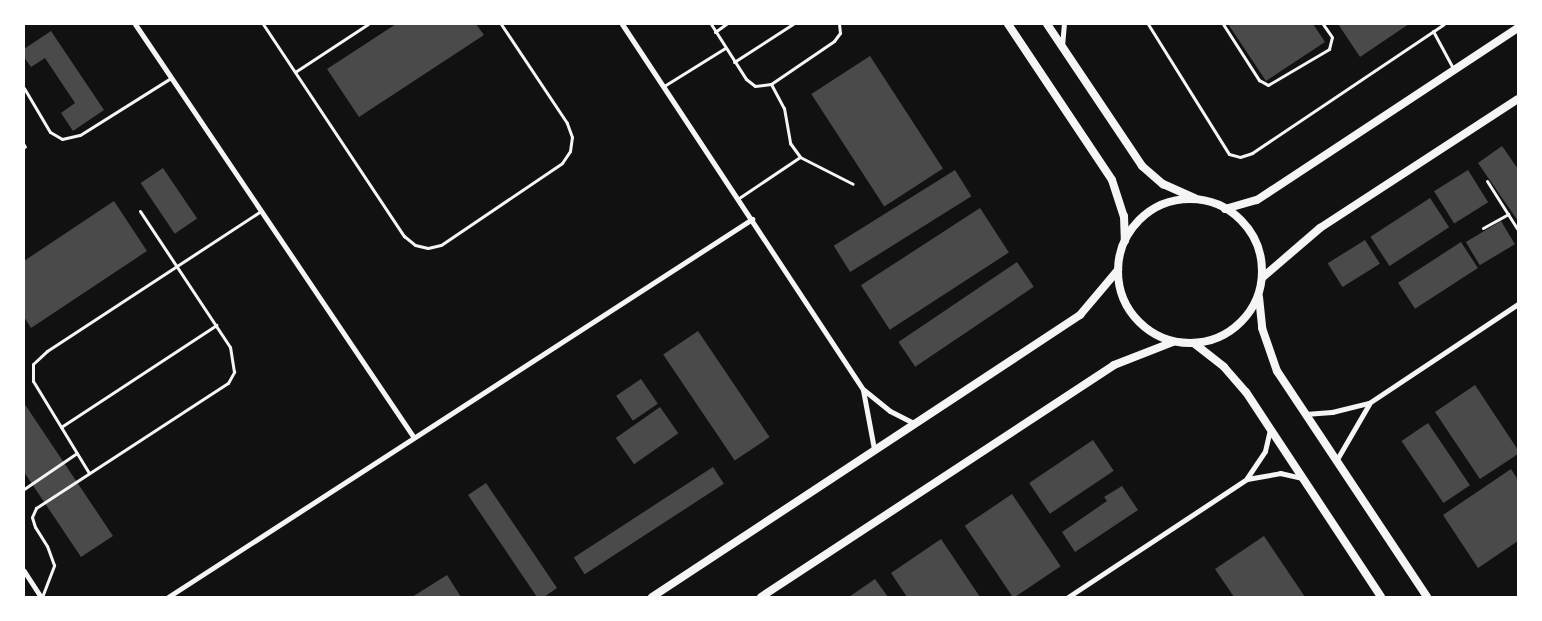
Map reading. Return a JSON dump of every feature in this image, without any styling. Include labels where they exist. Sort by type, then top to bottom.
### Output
[{"type":"street","points":[[135,24],[413,436]]},
{"type":"street","points":[[622,24],[739,198],[863,390],[890,411],[914,422]]},
{"type":"street","points":[[1008,24],[1112,180],[1123,210],[1125,241],[1118,270],[1121,294],[1132,316],[1150,332],[1173,342],[1195,344],[1215,340],[1234,329],[1248,315],[1258,296],[1263,277],[1262,256],[1255,237],[1242,221],[1225,209],[1163,184],[1142,166],[1047,24]]},
{"type":"street","points":[[1062,46],[1064,24]]},
{"type":"street","points":[[1225,209],[1257,200],[1518,28]]},
{"type":"street","points":[[1263,277],[1320,228],[1518,98]]},
{"type":"street","points":[[1125,241],[1138,222],[1156,208],[1178,200],[1201,200]]},
{"type":"street","points":[[168,597],[413,436],[752,219]]},
{"type":"street","points":[[652,597],[914,422],[1080,316],[1118,270]]},
{"type":"street","points":[[1258,296],[1262,328],[1277,371],[1427,597]]},
{"type":"street","points":[[1304,414],[1332,412],[1369,404],[1518,304]]},
{"type":"street","points":[[761,597],[1114,365],[1173,342]]},
{"type":"street","points":[[1195,344],[1224,367],[1246,392],[1381,597]]},
{"type":"street","points":[[863,390],[874,449]]},
{"type":"street","points":[[1336,461],[1369,404]]},
{"type":"street","points":[[1247,479],[1265,451],[1270,430]]},
{"type":"street","points":[[1068,597],[1247,479],[1280,473],[1302,478]]},
{"type":"street","points":[[24,571],[42,597]]},
{"type":"lane","points":[[263,24],[404,236],[415,245],[435,247],[562,163],[570,151],[572,137],[567,123],[501,24]]},
{"type":"lane","points":[[295,72],[368,24]]},
{"type":"lane","points":[[711,24],[734,62],[755,86],[771,84],[834,42],[840,32],[839,24]]},
{"type":"lane","points":[[715,32],[726,24]]},
{"type":"lane","points":[[734,62],[793,24]]},
{"type":"lane","points":[[1148,24],[1229,154],[1240,157],[1252,153],[1444,24]]},
{"type":"lane","points":[[1223,24],[1259,80],[1268,85],[1330,48],[1332,37],[1324,24]]},
{"type":"lane","points":[[1433,31],[1454,70]]},
{"type":"lane","points":[[664,86],[725,48]]},
{"type":"lane","points":[[24,88],[50,132],[62,139],[80,135],[172,78]]},
{"type":"lane","points":[[771,84],[784,108],[790,143],[800,157],[853,184]]},
{"type":"lane","points":[[739,198],[800,157]]},
{"type":"lane","points":[[1487,181],[1518,230]]},
{"type":"lane","points":[[89,473],[33,380],[33,364],[47,351],[261,210]]},
{"type":"lane","points":[[42,597],[54,565],[48,546],[35,527],[32,517],[36,508],[228,384],[234,372],[230,347],[140,211]]},
{"type":"lane","points":[[1484,228],[1508,214]]},
{"type":"lane","points":[[61,427],[216,325]]},
{"type":"lane","points":[[24,489],[77,453]]},
{"type":"building","points":[[396,24],[476,24],[484,35],[359,117],[327,69]]},
{"type":"building","points":[[1228,24],[1313,24],[1325,42],[1266,81]]},
{"type":"building","points":[[1338,24],[1409,24],[1360,57]]},
{"type":"building","points":[[51,31],[104,110],[73,131],[61,113],[75,103],[45,58],[31,67],[24,57],[24,49]]},
{"type":"building","points":[[870,56],[943,168],[884,207],[811,94]]},
{"type":"building","points":[[1502,146],[1518,169],[1518,221],[1478,163]]},
{"type":"building","points":[[163,168],[197,219],[175,234],[141,183]]},
{"type":"building","points":[[955,170],[971,196],[850,272],[834,246]]},
{"type":"building","points":[[1468,170],[1488,202],[1454,223],[1434,191]]},
{"type":"building","points":[[1430,198],[1449,227],[1390,266],[1370,237]]},
{"type":"building","points":[[114,201],[147,251],[31,328],[24,317],[24,261]]},
{"type":"building","points":[[980,208],[1009,252],[890,330],[861,285]]},
{"type":"building","points":[[1501,221],[1515,244],[1480,265],[1466,242]]},
{"type":"building","points":[[1365,240],[1380,264],[1343,287],[1328,263]]},
{"type":"building","points":[[1461,242],[1478,268],[1415,309],[1398,283]]},
{"type":"building","points":[[1017,262],[1034,287],[915,367],[898,342]]},
{"type":"building","points":[[698,331],[770,437],[735,461],[663,354]]},
{"type":"building","points":[[641,379],[658,404],[633,421],[616,396]]},
{"type":"building","points":[[1475,385],[1518,450],[1518,454],[1480,479],[1435,412]]},
{"type":"building","points":[[24,403],[113,536],[81,557],[24,472]]},
{"type":"building","points":[[660,407],[678,433],[634,464],[616,438]]},
{"type":"building","points":[[1428,423],[1470,485],[1443,503],[1401,441]]},
{"type":"building","points":[[1093,440],[1114,471],[1050,514],[1029,483]]},
{"type":"building","points":[[713,467],[724,484],[585,574],[574,557]]},
{"type":"building","points":[[1511,469],[1518,480],[1518,541],[1478,568],[1443,515]]},
{"type":"building","points":[[486,483],[557,588],[544,597],[537,597],[468,495]]},
{"type":"building","points":[[1122,486],[1138,510],[1075,552],[1062,532],[1107,501],[1104,497]]},
{"type":"building","points":[[1012,494],[1061,566],[1013,597],[965,526]]},
{"type":"building","points":[[1264,536],[1305,597],[1234,597],[1215,569]]},
{"type":"building","points":[[941,539],[980,597],[907,597],[891,573]]},
{"type":"building","points":[[447,575],[461,597],[412,597]]},
{"type":"building","points":[[875,579],[888,597],[849,597]]}]
